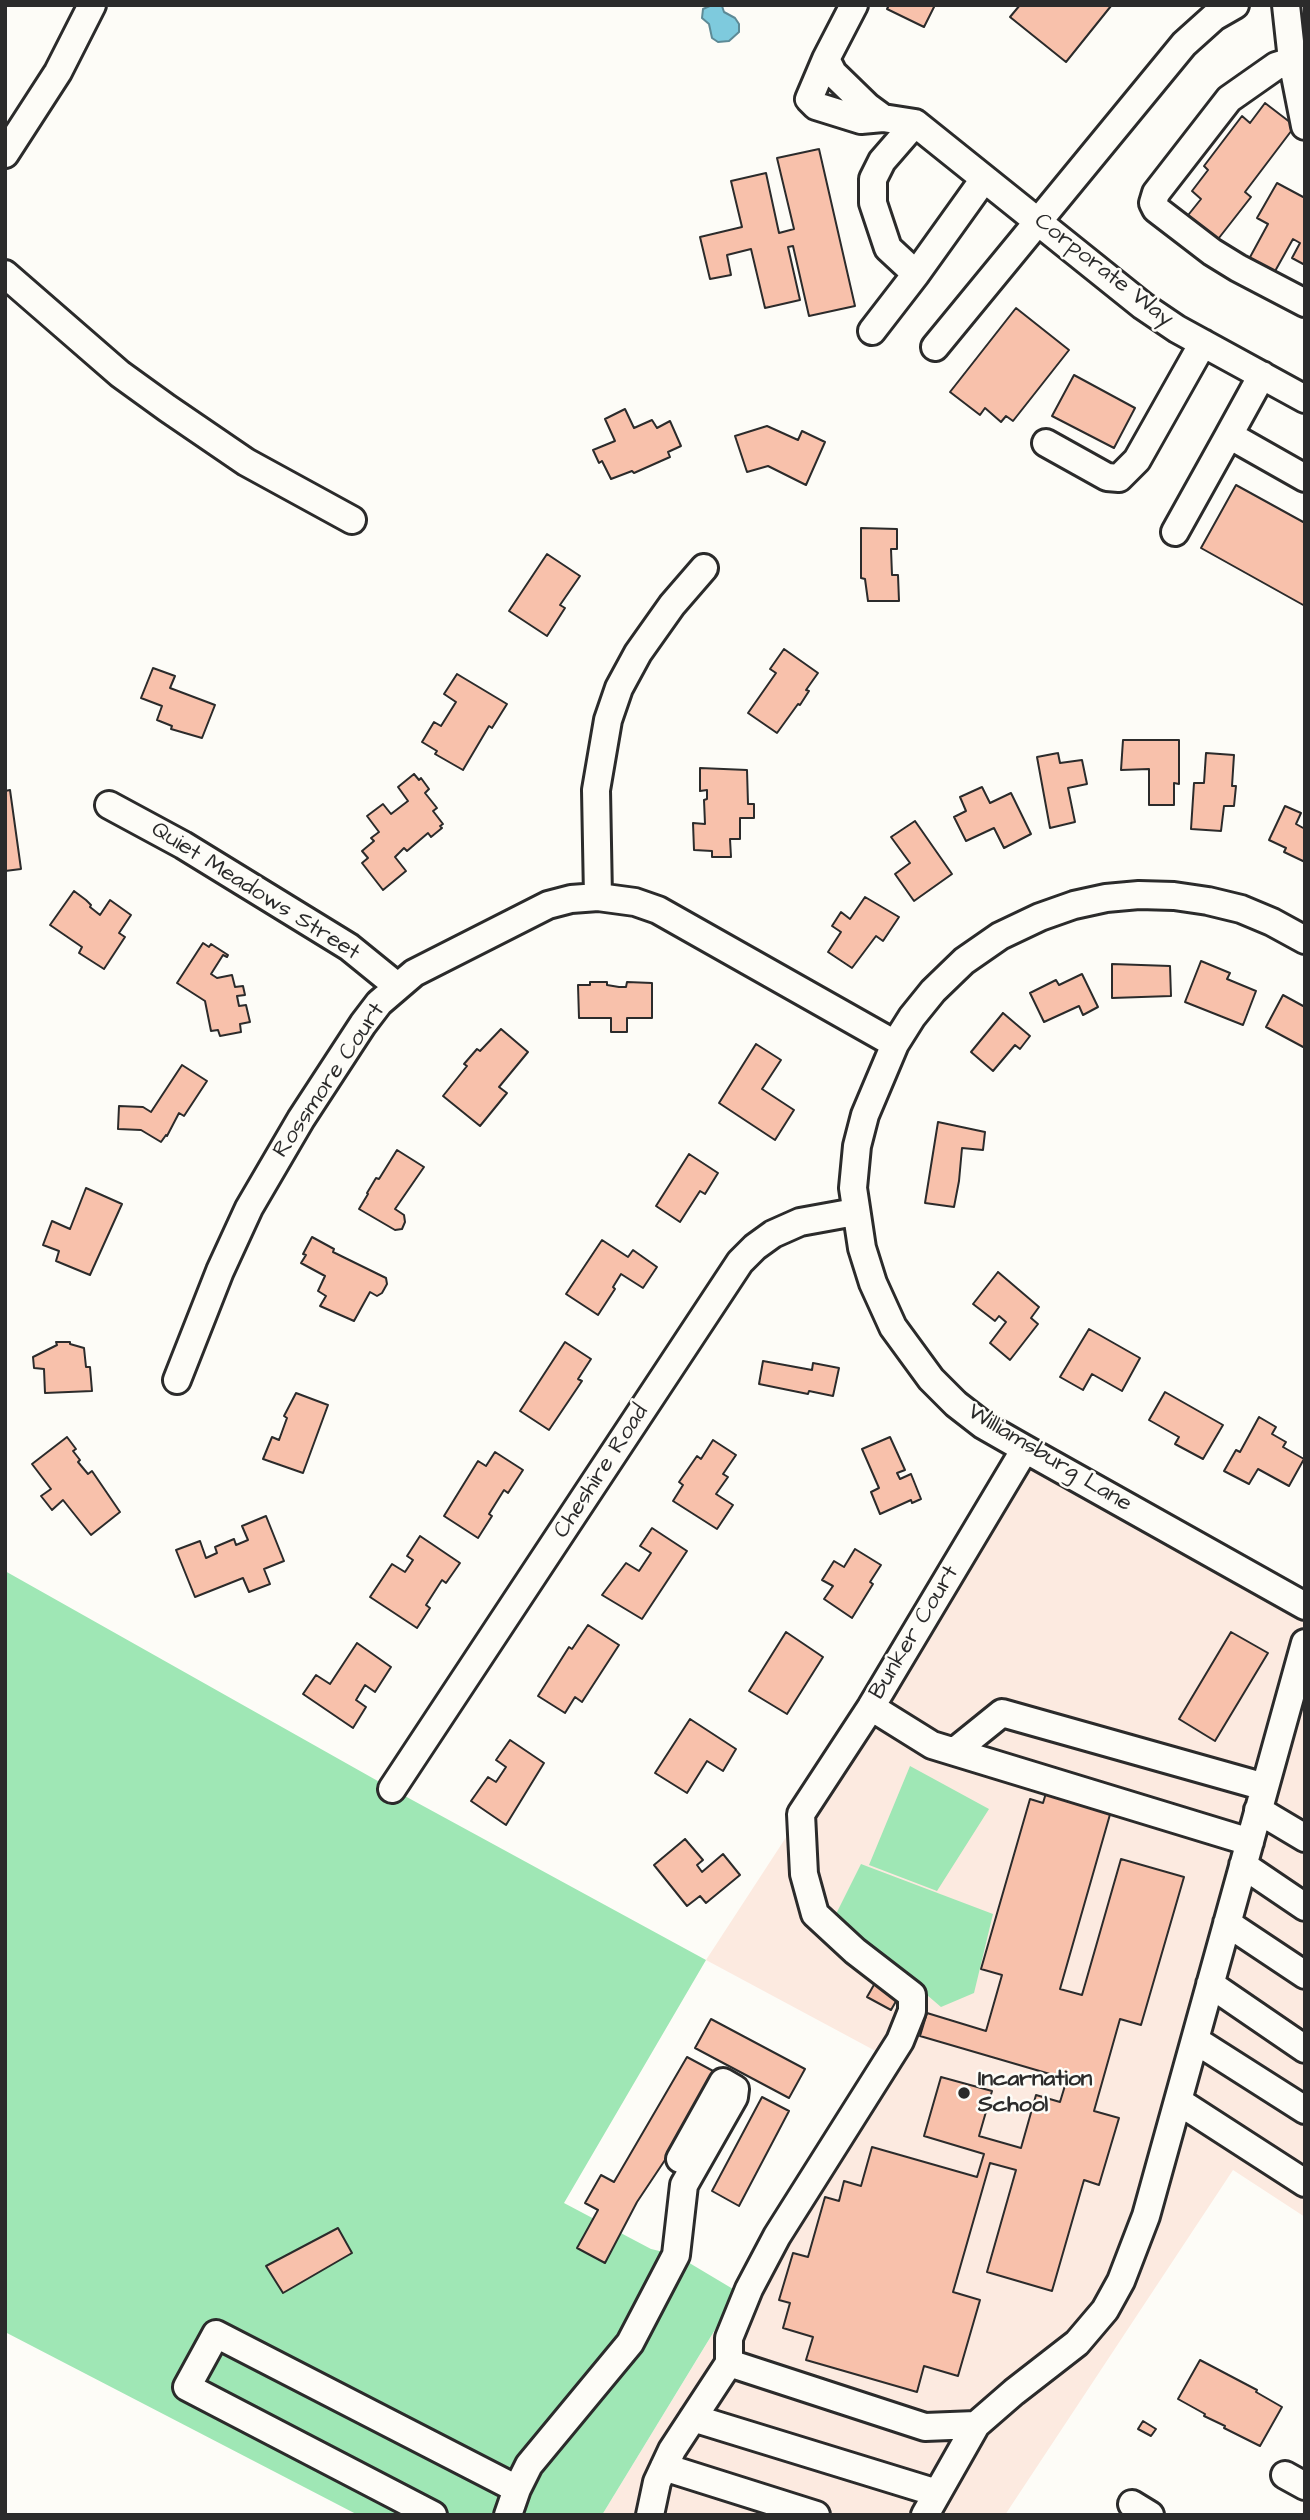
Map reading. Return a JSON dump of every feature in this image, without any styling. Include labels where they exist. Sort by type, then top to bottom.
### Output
[{"type":"street","points":[[5,153],[58,72],[92,5]]},
{"type":"street","points":[[855,5],[809,94],[811,103],[861,120],[883,118],[915,122]]},
{"type":"street","points":[[935,347],[1184,44],[1214,17],[1235,5]]},
{"type":"street","points":[[1286,5],[1298,58],[1305,126]]},
{"type":"street","points":[[1298,58],[1276,66],[1229,99],[1156,192],[1153,203],[1156,209],[1212,251],[1238,268],[1305,303]]},
{"type":"street","points":[[826,60],[832,73],[883,118]]},
{"type":"street","points":[[915,122],[882,160],[873,179],[873,204],[888,248],[916,274]]},
{"type":"street","name":"Corporate Way","points":[[915,122],[1143,306],[1203,343],[1305,399]]},
{"type":"street","points":[[872,331],[984,179]]},
{"type":"street","points":[[5,274],[120,374],[167,408],[246,462],[352,520]]},
{"type":"street","points":[[1046,443],[1107,477],[1119,478],[1137,460],[1203,343]]},
{"type":"street","points":[[1175,532],[1262,375]]},
{"type":"street","points":[[1229,435],[1305,478]]},
{"type":"street","points":[[598,897],[596,790],[608,720],[619,688],[638,653],[671,605],[704,568]]},
{"type":"street","name":"Quiet Meadows Street","points":[[109,805],[183,845],[349,947],[397,986]]},
{"type":"street","name":"Williamsburg Lane","points":[[1305,940],[1241,909],[1197,899],[1139,895],[1074,905],[1000,936],[964,961],[933,991],[895,1044],[864,1115],[857,1146],[853,1188],[862,1248],[873,1283],[893,1327],[931,1379],[956,1404],[983,1425],[1305,1606]]},
{"type":"street","name":"Rossmore Court","points":[[177,1380],[220,1270],[249,1208],[301,1119],[379,1003],[414,973],[548,905],[571,899],[598,897],[635,902],[657,910],[895,1044]]},
{"type":"street","name":"Cheshire Road","points":[[392,1789],[740,1262],[773,1234],[800,1223],[855,1212]]},
{"type":"street","name":"Bunker Court","points":[[729,2363],[729,2338],[749,2289],[777,2236],[900,2041],[912,2011],[912,1995],[855,1951],[815,1914],[804,1874],[801,1814],[871,1707],[1025,1449]]},
{"type":"street","points":[[693,2418],[931,2504],[976,2425],[1077,2343],[1105,2311],[1121,2281],[1146,2216],[1305,1643]]},
{"type":"street","points":[[871,1707],[932,1745],[1246,1853],[1305,1907]]},
{"type":"street","points":[[955,1751],[1002,1713],[1262,1798],[1305,1838]]},
{"type":"street","points":[[1227,1923],[1305,1975]]},
{"type":"street","points":[[1210,1984],[1302,2040]]},
{"type":"street","points":[[1195,2040],[1305,2110]]},
{"type":"street","points":[[508,2515],[529,2465],[630,2343],[676,2255],[684,2185],[734,2097],[735,2089],[723,2082],[680,2159]]},
{"type":"street","points":[[1178,2101],[1305,2183]]},
{"type":"street","points":[[433,2515],[187,2387],[216,2334],[517,2489]]},
{"type":"street","points":[[650,2515],[657,2482],[664,2467],[729,2363],[925,2427],[976,2425]]},
{"type":"street","points":[[664,2467],[816,2515]]},
{"type":"shaded area","points":[[1025,1449],[1305,1606],[1305,2217],[1233,2170],[1005,2515],[602,2515],[883,2055],[706,1960],[871,1707]]},
{"type":"green space","points":[[5,1571],[392,1789],[706,1960],[564,2203],[651,2249],[676,2255],[738,2292],[602,2515],[358,2515],[5,2332]]},
{"type":"green space","points":[[910,1766],[989,1809],[937,1891],[869,1865]]},
{"type":"green space","points":[[861,1864],[993,1914],[974,1993],[941,2007],[835,1916]]},
{"type":"water","points":[[712,5],[722,6],[724,12],[735,18],[739,24],[739,32],[729,41],[718,42],[712,38],[709,24],[702,18],[703,9]]},
{"type":"building","points":[[889,5],[935,5],[924,27],[887,9]]},
{"type":"building","points":[[1020,5],[1111,6],[1066,62],[1010,17]]},
{"type":"building","points":[[1265,103],[1295,126],[1245,192],[1251,197],[1215,243],[1185,219],[1201,199],[1192,191],[1208,170],[1204,166],[1242,116],[1250,123]]},
{"type":"building","points":[[819,149],[855,306],[809,316],[793,246],[788,247],[800,300],[765,308],[751,249],[727,255],[731,275],[710,279],[700,237],[742,227],[731,181],[766,173],[779,233],[794,229],[777,158]]},
{"type":"building","points":[[1277,183],[1305,198],[1305,265],[1292,258],[1300,243],[1293,239],[1274,273],[1249,259],[1268,224],[1257,218]]},
{"type":"building","points":[[1016,308],[1069,350],[1013,421],[1006,416],[1001,422],[985,408],[980,415],[950,392]]},
{"type":"building","points":[[1074,375],[1135,408],[1114,448],[1052,416]]},
{"type":"building","points":[[625,409],[634,428],[652,420],[657,428],[670,421],[681,446],[668,452],[670,457],[634,473],[632,471],[611,479],[593,450],[615,441],[605,419]]},
{"type":"building","points":[[767,426],[798,440],[802,431],[825,442],[806,485],[768,466],[747,472],[735,436]]},
{"type":"building","points":[[1236,485],[1305,523],[1305,606],[1201,548]]},
{"type":"building","points":[[861,528],[897,529],[897,549],[891,549],[892,575],[898,575],[899,601],[868,601],[865,579],[861,578]]},
{"type":"building","points":[[547,554],[580,576],[560,605],[565,608],[547,636],[509,611]]},
{"type":"building","points":[[784,649],[818,673],[806,690],[809,691],[800,705],[798,704],[777,733],[748,713],[776,673],[770,669]]},
{"type":"building","points":[[153,668],[175,676],[170,688],[215,705],[202,738],[171,729],[172,726],[157,720],[162,706],[141,698]]},
{"type":"building","points":[[457,674],[507,704],[492,728],[489,726],[463,770],[435,754],[437,751],[422,742],[434,722],[441,726],[456,702],[444,694]]},
{"type":"building","points":[[1123,740],[1179,740],[1179,784],[1174,783],[1174,805],[1149,805],[1149,769],[1121,770]]},
{"type":"building","points":[[1058,753],[1060,763],[1082,760],[1087,784],[1068,788],[1075,822],[1050,828],[1037,757]]},
{"type":"building","points":[[1206,753],[1234,755],[1234,806],[1224,806],[1221,831],[1191,829],[1194,783],[1204,783]]},
{"type":"building","points":[[700,768],[747,770],[748,804],[754,804],[754,818],[740,818],[740,839],[730,839],[731,857],[712,857],[712,851],[694,850],[693,823],[705,824],[704,800],[707,799],[707,790],[700,791]]},
{"type":"building","points":[[414,774],[419,780],[421,778],[429,789],[425,793],[437,808],[433,811],[443,824],[440,826],[442,828],[431,837],[428,833],[407,851],[404,848],[395,857],[406,871],[383,890],[362,863],[368,858],[362,851],[374,841],[371,838],[379,832],[367,816],[383,804],[391,814],[408,801],[398,787]]},
{"type":"building","points":[[982,787],[990,803],[1011,793],[1031,834],[1004,848],[994,828],[966,841],[954,817],[966,811],[960,797]]},
{"type":"building","points":[[10,790],[21,869],[5,871],[5,791]]},
{"type":"building","points":[[1285,806],[1301,813],[1296,824],[1305,829],[1305,862],[1284,852],[1286,848],[1269,840]]},
{"type":"building","points":[[915,821],[952,874],[914,901],[895,874],[910,863],[891,837]]},
{"type":"building","points":[[74,891],[100,915],[110,900],[131,915],[119,933],[125,937],[104,969],[79,953],[82,947],[50,925]]},
{"type":"building","points":[[865,897],[899,917],[883,941],[876,936],[852,968],[828,952],[841,932],[832,926],[841,912],[850,919]]},
{"type":"building","points":[[203,943],[209,947],[211,944],[228,955],[223,955],[211,974],[217,978],[232,975],[235,987],[243,986],[245,995],[237,996],[239,1006],[246,1005],[250,1022],[240,1024],[241,1032],[220,1036],[218,1030],[211,1031],[205,1001],[177,983]]},
{"type":"building","points":[[1201,961],[1230,973],[1227,979],[1256,991],[1243,1025],[1185,1002]]},
{"type":"building","points":[[1112,964],[1170,966],[1171,996],[1112,998]]},
{"type":"building","points":[[1082,974],[1098,1007],[1083,1015],[1079,1006],[1044,1022],[1030,993],[1056,980],[1059,985]]},
{"type":"building","points":[[590,982],[607,982],[607,985],[619,987],[626,987],[627,982],[652,983],[652,1018],[627,1018],[627,1032],[611,1032],[611,1018],[579,1018],[578,985],[590,985]]},
{"type":"building","points":[[1283,995],[1305,1007],[1305,1048],[1266,1027]]},
{"type":"building","points":[[1003,1013],[1030,1036],[1020,1049],[1015,1045],[993,1071],[971,1052]]},
{"type":"building","points":[[501,1029],[528,1052],[499,1087],[507,1093],[480,1126],[443,1096],[467,1066],[464,1064]]},
{"type":"building","points":[[756,1044],[781,1060],[762,1089],[794,1110],[775,1140],[719,1103]]},
{"type":"building","points":[[182,1065],[207,1081],[184,1116],[179,1113],[161,1142],[141,1130],[118,1129],[119,1106],[143,1107],[151,1112]]},
{"type":"building","points":[[938,1122],[985,1132],[983,1150],[962,1148],[954,1207],[925,1203]]},
{"type":"building","points":[[397,1150],[424,1167],[395,1209],[404,1215],[405,1222],[402,1229],[395,1230],[359,1209],[376,1178],[379,1179]]},
{"type":"building","points":[[689,1154],[718,1173],[705,1194],[700,1191],[680,1222],[656,1206]]},
{"type":"building","points":[[86,1188],[122,1204],[90,1275],[56,1261],[59,1251],[43,1245],[52,1221],[70,1229]]},
{"type":"building","points":[[312,1237],[334,1249],[333,1252],[386,1278],[387,1284],[382,1293],[377,1296],[370,1292],[354,1321],[320,1306],[326,1296],[318,1291],[325,1276],[301,1263]]},
{"type":"building","points":[[602,1240],[628,1257],[633,1250],[657,1267],[643,1288],[621,1274],[613,1287],[615,1289],[598,1315],[566,1294]]},
{"type":"building","points":[[998,1272],[1039,1307],[1031,1318],[1038,1324],[1010,1360],[990,1343],[1006,1322],[999,1316],[995,1321],[973,1304]]},
{"type":"building","points":[[1089,1329],[1140,1358],[1122,1391],[1092,1374],[1083,1390],[1060,1377]]},
{"type":"building","points":[[56,1342],[70,1342],[84,1348],[86,1367],[90,1367],[92,1391],[45,1393],[44,1369],[34,1368],[33,1357],[57,1345]]},
{"type":"building","points":[[565,1342],[591,1359],[578,1379],[582,1381],[549,1430],[520,1411]]},
{"type":"building","points":[[763,1361],[812,1370],[813,1363],[839,1368],[833,1396],[759,1384]]},
{"type":"building","points":[[1165,1392],[1223,1425],[1203,1459],[1175,1444],[1179,1437],[1149,1420]]},
{"type":"building","points":[[296,1393],[328,1405],[303,1473],[263,1459],[272,1437],[279,1440],[287,1418],[284,1416]]},
{"type":"building","points":[[1259,1417],[1276,1427],[1272,1434],[1286,1442],[1283,1447],[1304,1459],[1289,1486],[1258,1469],[1249,1484],[1224,1471],[1236,1450],[1240,1452]]},
{"type":"building","points":[[67,1437],[76,1449],[73,1451],[80,1460],[78,1462],[88,1474],[92,1471],[120,1512],[91,1535],[63,1500],[52,1510],[41,1496],[51,1489],[32,1464]]},
{"type":"building","points":[[890,1437],[905,1470],[897,1473],[900,1479],[911,1474],[921,1499],[912,1503],[911,1500],[880,1514],[871,1492],[879,1488],[862,1449]]},
{"type":"building","points":[[713,1440],[736,1455],[723,1474],[728,1477],[716,1494],[733,1505],[717,1529],[673,1501],[683,1485],[679,1482],[697,1456],[701,1459]]},
{"type":"building","points":[[495,1452],[523,1470],[508,1493],[504,1490],[478,1538],[444,1516],[478,1461],[486,1466]]},
{"type":"building","points":[[266,1516],[284,1561],[264,1569],[270,1584],[249,1592],[243,1578],[195,1597],[176,1550],[200,1541],[206,1558],[217,1553],[215,1547],[234,1539],[236,1545],[248,1540],[242,1526]]},
{"type":"building","points":[[652,1528],[687,1551],[642,1619],[602,1595],[626,1563],[639,1571],[651,1553],[640,1546]]},
{"type":"building","points":[[420,1536],[460,1563],[446,1583],[442,1580],[426,1605],[430,1608],[417,1628],[370,1597],[392,1564],[405,1572],[413,1560],[407,1556]]},
{"type":"building","points":[[855,1549],[881,1565],[870,1582],[873,1584],[852,1618],[824,1599],[833,1586],[822,1580],[834,1561],[844,1567]]},
{"type":"building","points":[[588,1625],[619,1645],[582,1702],[575,1697],[565,1713],[538,1696],[569,1647],[572,1649]]},
{"type":"building","points":[[786,1632],[823,1657],[787,1714],[749,1691]]},
{"type":"building","points":[[1231,1632],[1268,1653],[1215,1741],[1179,1719]]},
{"type":"building","points":[[357,1643],[391,1667],[375,1692],[365,1685],[356,1700],[366,1707],[353,1728],[303,1694],[316,1675],[330,1684]]},
{"type":"building","points":[[690,1719],[736,1749],[723,1771],[707,1761],[687,1793],[655,1773]]},
{"type":"building","points":[[510,1740],[544,1763],[506,1825],[471,1801],[488,1777],[496,1782],[506,1767],[496,1760]]},
{"type":"building","name":"Incarnation School","points":[[1046,1793],[1111,1811],[1060,1989],[1082,1995],[1121,1859],[1184,1877],[1141,2025],[1120,2019],[1094,2111],[1119,2118],[1099,2185],[1084,2180],[1052,2291],[987,2272],[1016,2170],[990,2163],[953,2292],[980,2300],[958,2376],[924,2366],[917,2392],[806,2360],[813,2337],[783,2328],[790,2303],[779,2300],[793,2253],[808,2257],[825,2197],[839,2201],[844,2181],[861,2186],[872,2147],[977,2177],[984,2154],[924,2136],[941,2077],[992,2091],[979,2136],[1021,2148],[1036,2095],[1060,2102],[1067,2079],[920,2036],[927,2013],[986,2031],[1002,1975],[981,1969],[1030,1799],[1043,1803]]},
{"type":"building","points":[[685,1839],[703,1860],[697,1865],[702,1872],[723,1854],[740,1875],[706,1903],[700,1896],[687,1906],[654,1865]]},
{"type":"building","points":[[875,1983],[899,1996],[891,2010],[867,1997]]},
{"type":"building","points":[[711,2019],[805,2069],[789,2098],[695,2048]]},
{"type":"building","points":[[687,2057],[715,2072],[667,2157],[637,2202],[605,2263],[577,2248],[598,2210],[585,2203],[601,2175],[614,2182]]},
{"type":"building","points":[[762,2097],[789,2111],[739,2206],[712,2191]]},
{"type":"building","points":[[338,2228],[352,2253],[283,2293],[266,2266]]},
{"type":"building","points":[[1200,2360],[1257,2390],[1256,2392],[1282,2407],[1260,2446],[1224,2428],[1225,2426],[1178,2399]]},
{"type":"building","points":[[1143,2421],[1156,2429],[1151,2436],[1138,2429]]},
{"type":"place","name":"Incarnation School","points":[[964,2093]]}]
